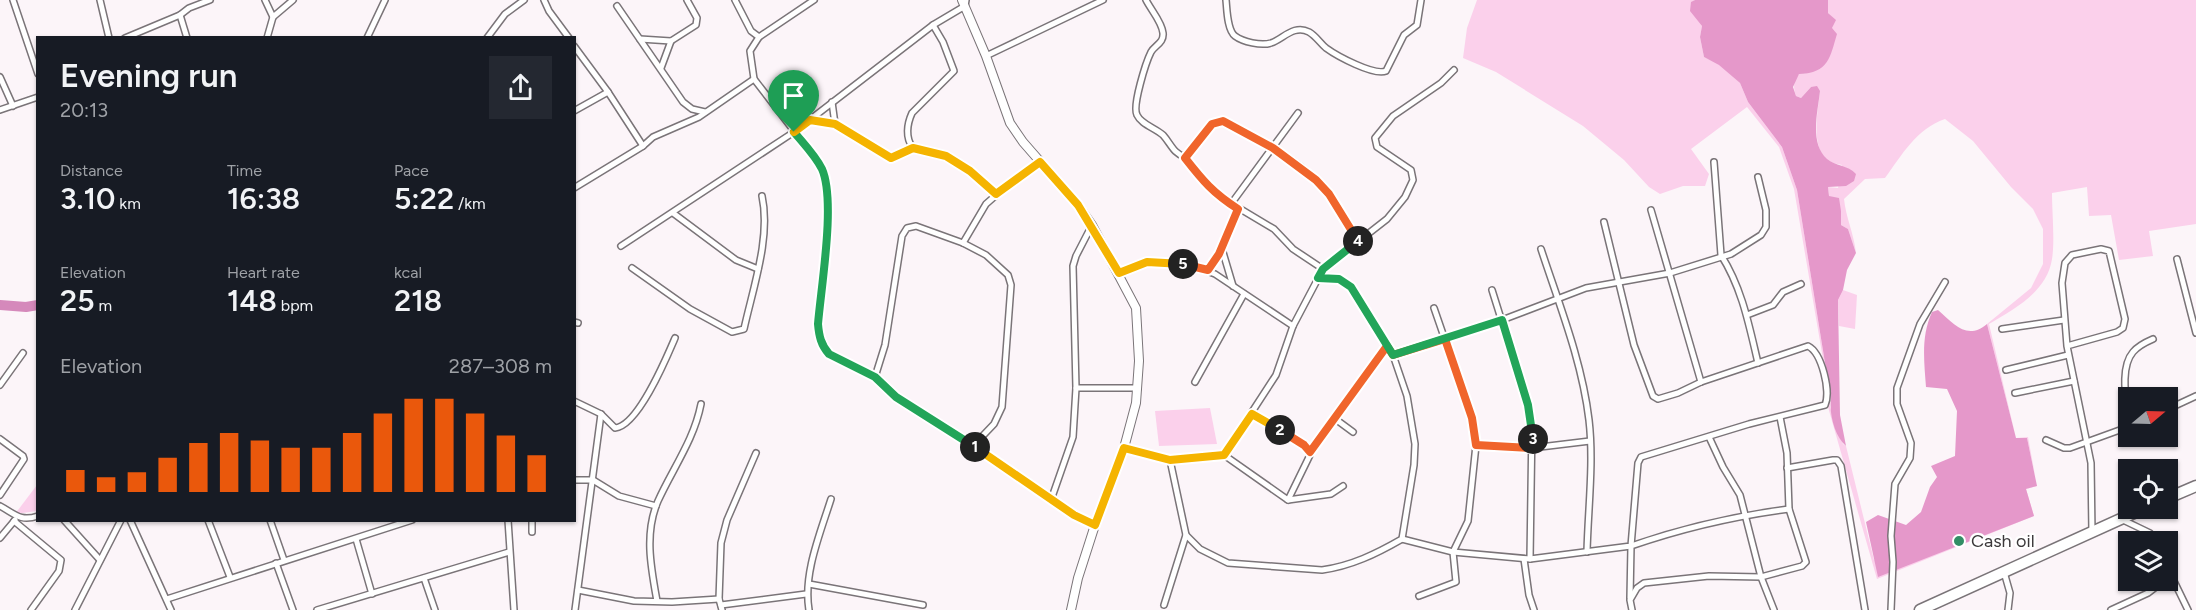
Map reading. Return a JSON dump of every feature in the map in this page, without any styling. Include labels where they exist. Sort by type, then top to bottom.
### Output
[{"type":"highway","points":[[2178,494],[2196,486]]},
{"type":"highway","points":[[1926,609],[2121,519]]},
{"type":"street","points":[[13,0],[36,68]]},
{"type":"street","points":[[100,0],[109,36]]},
{"type":"street","points":[[130,36],[210,0]]},
{"type":"street","points":[[265,0],[273,17]]},
{"type":"street","points":[[268,36],[273,17],[293,0]]},
{"type":"street","points":[[368,36],[385,0]]},
{"type":"street","points":[[489,36],[506,15],[524,0]]},
{"type":"street","points":[[544,0],[549,11],[568,36]]},
{"type":"street","points":[[640,39],[671,41],[696,25],[697,18],[687,0]]},
{"type":"street","points":[[735,0],[751,31],[759,37]]},
{"type":"street","points":[[751,47],[759,37],[814,0]]},
{"type":"street","points":[[986,56],[1103,0]]},
{"type":"street","points":[[1146,0],[1160,23],[1163,39],[1152,51],[1134,104],[1140,119],[1164,136],[1206,185],[1238,209],[1274,229],[1293,249],[1323,269]]},
{"type":"street","points":[[1226,0],[1231,32],[1242,40],[1270,44],[1285,35],[1302,30],[1311,33],[1327,48],[1361,67],[1382,73],[1386,71],[1404,34],[1417,26],[1421,0]]},
{"type":"street","points":[[621,246],[794,132],[965,2],[1010,123],[1092,225],[1136,308],[1138,388],[1124,448],[1095,525],[1071,610]]},
{"type":"street","points":[[616,6],[687,106],[705,112]]},
{"type":"street","points":[[180,15],[186,36]]},
{"type":"street","points":[[913,148],[908,135],[912,113],[954,71],[943,42],[933,25]]},
{"type":"street","points":[[751,31],[754,79],[818,162],[826,183],[828,216],[818,324],[819,336],[824,348],[829,354],[875,377],[896,397],[1074,515],[1095,525]]},
{"type":"street","points":[[661,68],[671,41]]},
{"type":"street","points":[[576,49],[608,92],[643,146]]},
{"type":"street","points":[[1224,455],[1276,375],[1293,326],[1323,269],[1386,219],[1404,197],[1413,180],[1411,170],[1377,147],[1375,138],[1393,116],[1441,83],[1454,70]]},
{"type":"street","points":[[0,77],[13,106]]},
{"type":"street","points":[[576,187],[643,146],[664,130],[705,112],[754,79]]},
{"type":"street","points":[[576,110],[608,92]]},
{"type":"street","points":[[0,110],[36,98]]},
{"type":"street","points":[[832,102],[835,124]]},
{"type":"street","points":[[1231,204],[1298,113]]},
{"type":"street","points":[[810,120],[835,124],[891,158],[913,148],[946,156],[970,171],[996,194]]},
{"type":"street","points":[[1185,158],[1212,124],[1223,121],[1273,148],[1316,180],[1329,194],[1360,240]]},
{"type":"street","points":[[963,243],[986,204],[1040,162]]},
{"type":"street","points":[[1714,162],[1721,255],[1737,284],[1758,363]]},
{"type":"street","points":[[1393,355],[1558,301],[1586,288],[1670,273],[1696,266],[1721,255],[1731,254],[1761,236],[1766,227],[1766,210],[1758,177]]},
{"type":"street","points":[[632,268],[690,309],[732,332],[744,329],[758,269],[766,217],[762,196]]},
{"type":"street","points":[[1208,270],[1222,247],[1238,209]]},
{"type":"street","points":[[1651,210],[1701,382]]},
{"type":"street","points":[[673,213],[736,260],[758,269]]},
{"type":"street","points":[[1604,222],[1634,345],[1653,396],[1658,399],[1678,393],[1701,382],[1808,346],[1818,355],[1827,392],[1825,405],[1749,424],[1641,457],[1638,463],[1631,546],[1630,600],[1632,610]]},
{"type":"street","points":[[1051,500],[1073,437],[1076,388],[1073,266],[1092,225]]},
{"type":"street","points":[[875,377],[885,345],[902,236],[907,228],[916,226],[963,243],[986,255],[1008,275],[1011,285],[1002,407],[994,424],[973,446]]},
{"type":"street","points":[[1222,247],[1233,287]]},
{"type":"street","points":[[1541,249],[1585,398],[1590,441],[1587,552]]},
{"type":"street","points":[[2067,346],[2117,332],[2123,328],[2125,319],[2109,251],[2101,249],[2072,255],[2067,259],[2061,283],[2064,320],[2068,355],[2091,463],[2091,533]]},
{"type":"street","points":[[2176,259],[2196,333]]},
{"type":"street","points":[[1119,273],[1147,262],[1191,265],[1208,270],[1293,326]]},
{"type":"street","points":[[1318,278],[1339,279],[1346,283],[1393,355],[1407,396],[1415,444],[1414,465],[1402,539]]},
{"type":"street","points":[[1891,610],[1893,562],[1891,536],[1895,484],[1910,458],[1911,443],[1898,404],[1897,388],[1920,324],[1945,282]]},
{"type":"street","points":[[1747,315],[1773,305],[1783,292],[1801,284]]},
{"type":"street","points":[[1492,290],[1532,424],[1527,559],[1529,595],[1534,610]]},
{"type":"street","points":[[1195,382],[1244,294]]},
{"type":"street","points":[[1419,596],[1456,582],[1453,552],[1468,521],[1476,445],[1472,418],[1434,308]]},
{"type":"street","points":[[2002,330],[2064,320]]},
{"type":"street","points":[[576,403],[601,414],[615,428],[625,425],[645,400],[675,338]]},
{"type":"street","points":[[2127,387],[2128,359],[2142,344],[2153,339]]},
{"type":"street","points":[[1288,500],[1310,452],[1387,346]]},
{"type":"street","points":[[0,384],[23,353]]},
{"type":"street","points":[[2006,370],[2068,355]]},
{"type":"street","points":[[2015,393],[2074,381]]},
{"type":"street","points":[[1076,388],[1138,388]]},
{"type":"street","points":[[2178,404],[2196,396]]},
{"type":"street","points":[[657,601],[649,551],[652,523],[656,506],[696,428],[701,404]]},
{"type":"street","points":[[575,610],[601,414]]},
{"type":"street","points":[[1252,414],[1304,445],[1310,452]]},
{"type":"street","points":[[1630,600],[1637,588],[1644,583],[1709,576],[1761,577],[1802,566],[1806,562],[1789,509],[1787,468],[1780,417]]},
{"type":"street","points":[[1334,418],[1353,432]]},
{"type":"street","points":[[2046,440],[2064,448],[2087,444],[2118,431]]},
{"type":"street","points":[[1709,437],[1740,495],[1761,577],[1774,610]]},
{"type":"street","points":[[0,439],[24,459],[0,495]]},
{"type":"street","points":[[1476,445],[1532,448],[1590,441]]},
{"type":"street","points":[[1124,448],[1170,460],[1224,455],[1288,500],[1331,494],[1343,486]]},
{"type":"street","points":[[721,605],[723,535],[756,453]]},
{"type":"street","points":[[1164,605],[1186,535],[1170,460]]},
{"type":"street","points":[[1787,468],[1833,460],[1837,460],[1841,466],[1865,610]]},
{"type":"street","points":[[576,480],[593,480],[619,496],[656,506]]},
{"type":"street","points":[[808,610],[806,594],[814,556],[831,499]]},
{"type":"street","points":[[0,506],[61,560],[59,571],[31,610]]},
{"type":"street","points":[[1186,535],[1200,549],[1228,563],[1322,570],[1371,556],[1402,539],[1453,552],[1527,559],[1631,546],[1674,531],[1746,515],[1789,509]]},
{"type":"street","points":[[0,538],[16,519],[36,517]]},
{"type":"street","points":[[2121,519],[2146,531]]},
{"type":"street","points":[[66,522],[100,560]]},
{"type":"street","points":[[75,610],[120,522]]},
{"type":"street","points":[[131,522],[171,610]]},
{"type":"street","points":[[209,522],[230,577]]},
{"type":"street","points":[[271,522],[284,560]]},
{"type":"street","points":[[166,598],[406,522]]},
{"type":"street","points":[[508,522],[514,610]]},
{"type":"street","points":[[532,522],[532,532]]},
{"type":"street","points":[[356,539],[372,594]]},
{"type":"street","points":[[317,610],[509,552]]},
{"type":"street","points":[[276,563],[293,610]]},
{"type":"street","points":[[2004,572],[2010,593],[2008,610]]},
{"type":"street","points":[[424,578],[435,610]]},
{"type":"street","points":[[809,584],[923,604]]},
{"type":"street","points":[[578,590],[634,601],[721,605],[806,594]]},
{"type":"street","points":[[2111,610],[2151,591]]},
{"type":"street","points":[[2176,591],[2188,610]]},
{"type":"shaded area","points":[[1477,0],[1695,0],[1691,3],[1702,26],[1700,37],[1704,57],[1719,64],[1740,83],[1748,102],[1782,147],[1797,190],[1831,400],[1830,407],[1843,444],[1846,446],[1874,560],[2026,489],[2034,516],[1877,579],[1828,407],[1830,400],[1794,189],[1779,147],[1747,107],[1691,149],[1709,174],[1705,186],[1683,186],[1660,194],[1649,187],[1624,160],[1583,126],[1496,72],[1463,58],[1467,28]]},
{"type":"shaded area","points":[[1695,0],[1828,0],[1828,13],[1836,20],[1832,28],[1837,34],[1827,62],[1817,71],[1799,74],[1793,87],[1796,96],[1801,98],[1811,87],[1817,86],[1820,91],[1816,136],[1821,152],[1830,161],[1856,174],[1854,181],[1846,186],[1828,187],[1829,196],[1839,198],[1841,225],[1848,229],[1856,253],[1847,270],[1843,290],[1838,300],[1840,415],[1846,446],[1836,431],[1832,418],[1797,190],[1782,147],[1748,102],[1740,83],[1719,65],[1704,57],[1700,37],[1702,26],[1690,11],[1691,2]]},
{"type":"shaded area","points":[[1828,0],[2196,0],[2196,224],[2149,231],[2153,256],[2119,260],[2111,215],[2089,216],[2087,187],[2052,193],[2053,244],[2049,271],[2044,281],[2028,298],[1989,324],[2016,438],[1987,324],[2031,288],[2043,264],[2043,229],[2033,209],[2011,187],[1973,141],[1945,119],[1935,123],[1918,136],[1885,178],[1865,179],[1844,199],[1856,253],[1848,229],[1841,225],[1841,211],[1829,196],[1828,187],[1838,188],[1842,165],[1828,161],[1822,155],[1819,147],[1817,118],[1820,91],[1811,87],[1801,98],[1796,96],[1794,90],[1797,77],[1799,74],[1805,74],[1832,28],[1834,19],[1828,13]]},
{"type":"shaded area","points":[[1843,290],[1857,295],[1855,329],[1839,326],[1838,300]]},
{"type":"shaded area","points":[[1938,310],[1955,325],[1967,331],[1980,329],[1987,324],[2016,438],[2027,438],[2037,486],[2026,489],[2034,516],[1878,577],[1866,522],[1878,515],[1906,525],[1921,512],[1930,487],[1937,477],[1931,466],[1955,456],[1957,411],[1947,389],[1926,387],[1924,348],[1926,330],[1932,312]]},
{"type":"shaded area","points":[[1210,408],[1217,444],[1159,446],[1155,411]]},
{"type":"shaded area","points":[[2028,437],[2036,479],[2027,438],[2016,438]]},
{"type":"shaded area","points":[[36,486],[36,511],[15,514]]},
{"type":"waterway","points":[[0,305],[36,305]]},
{"type":"place","name":"Cash oil","points":[[1959,541]]},
{"type":"route","points":[[794,132],[810,120],[835,124],[891,158],[913,148],[946,156],[970,171],[996,194],[1040,162],[1078,205],[1119,273],[1147,262],[1191,265],[1208,270],[1214,262],[1238,209],[1206,185],[1185,158],[1212,124],[1223,121],[1273,148],[1316,180],[1329,194],[1360,240],[1323,269],[1318,278],[1339,279],[1351,287],[1393,355],[1502,320],[1528,405],[1532,424],[1532,448],[1476,445],[1472,418],[1445,339],[1393,355],[1387,346],[1310,452],[1304,445],[1252,414],[1224,455],[1170,460],[1124,448],[1095,525],[1074,515],[896,397],[875,377],[829,354],[824,348],[819,336],[818,324],[828,216],[826,183],[818,162],[794,132]]}]
